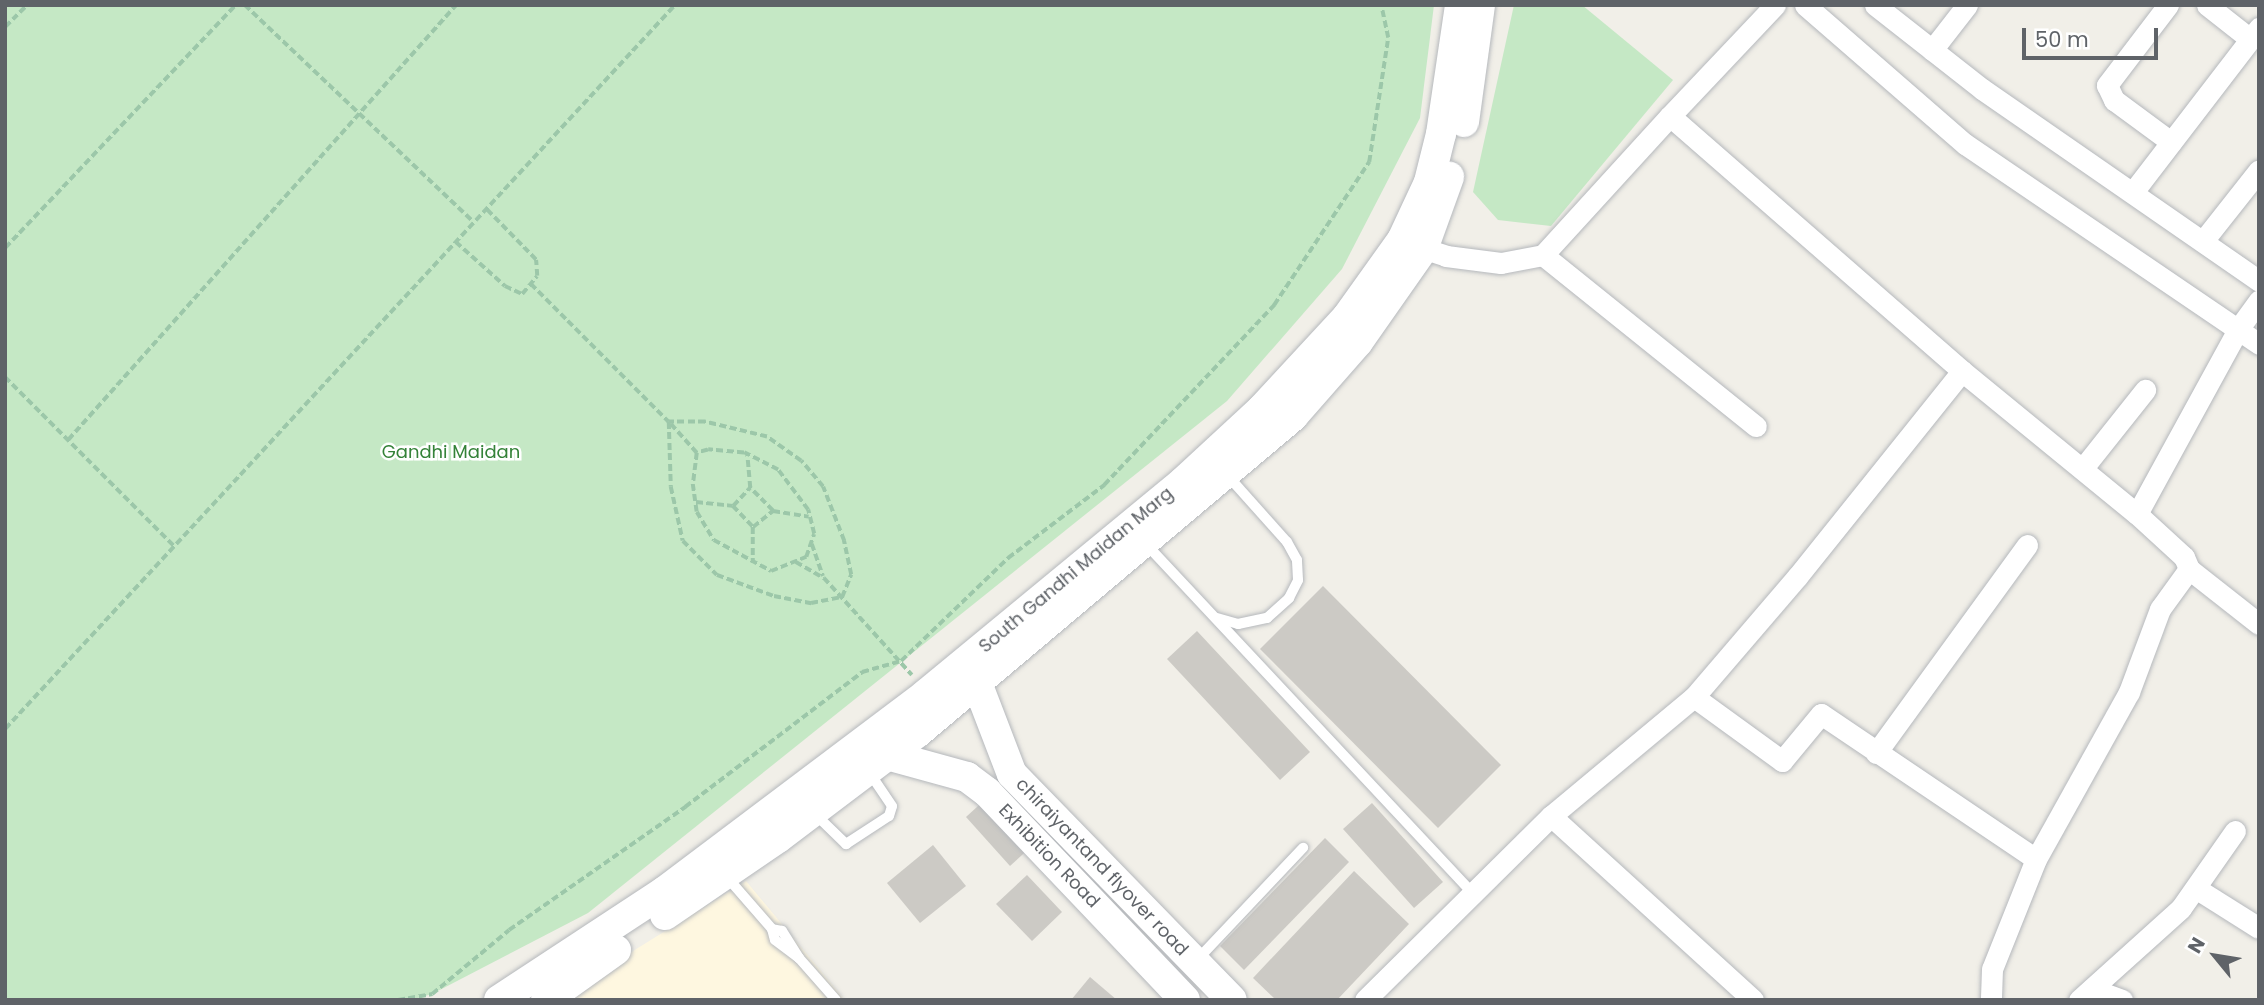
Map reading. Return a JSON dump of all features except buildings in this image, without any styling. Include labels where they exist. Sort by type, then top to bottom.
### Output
[{"type":"main road","name":"South Gandhi Maidan Marg","points":[[504,997],[665,891],[1137,534],[1261,410],[1413,245],[1441,134],[1460,5]]},
{"type":"main road","points":[[546,1000],[877,763],[977,683],[1137,534],[1226,473],[1293,416],[1358,342],[1413,245],[1462,130],[1473,79],[1480,5]]},
{"type":"main road","points":[[926,694],[977,683]]},
{"type":"main road","name":"chiraiyantand flyover road","points":[[977,683],[1012,774],[1183,968],[1232,1000]]},
{"type":"main road","name":"Exhibition Road","points":[[877,763],[967,777],[987,792],[1146,958],[1183,968]]},
{"type":"main road","points":[[1183,968],[1207,1000]]},
{"type":"street","points":[[1413,245],[1501,263],[1544,255],[1775,5]]},
{"type":"street","points":[[1805,5],[1965,144],[2259,344]]},
{"type":"street","points":[[1875,5],[1932,50],[2259,281]]},
{"type":"street","points":[[1932,50],[1967,5]]},
{"type":"street","points":[[2168,5],[2107,85],[2114,100],[2171,142]]},
{"type":"street","points":[[2133,192],[2255,33],[2207,5]]},
{"type":"street","points":[[1670,116],[1962,371],[2137,514],[2184,557],[2189,569],[2259,624]]},
{"type":"street","points":[[2203,241],[2259,170]]},
{"type":"street","points":[[1544,255],[1756,426]]},
{"type":"street","points":[[2137,514],[2239,328],[2259,300]]},
{"type":"street","points":[[1365,1000],[1550,816],[1693,697],[1797,577],[1962,371]]},
{"type":"street","points":[[2083,468],[2145,390]]},
{"type":"street","points":[[1876,752],[2027,545]]},
{"type":"street","points":[[1991,1000],[1992,969],[2036,859],[2129,692],[2160,609],[2189,569]]},
{"type":"street","points":[[1693,697],[1782,761],[1821,714],[2036,859]]},
{"type":"street","points":[[1550,816],[1753,1000]]},
{"type":"street","points":[[2086,994],[2197,890],[2235,831]]},
{"type":"street","points":[[2197,890],[2259,928]]},
{"type":"street","points":[[2086,994],[2122,1000]]},
{"type":"lane","points":[[1216,617],[1238,624],[1267,618],[1289,598],[1298,580],[1297,560],[1287,542],[1226,473]]},
{"type":"lane","points":[[1137,534],[1473,893]]},
{"type":"lane","points":[[813,811],[846,844],[890,816],[892,806],[877,763]]},
{"type":"lane","points":[[1183,968],[1303,848]]},
{"type":"lane","points":[[724,874],[772,929],[775,940],[799,958],[835,1000]]},
{"type":"path","points":[[5,27],[27,5]]},
{"type":"path","points":[[5,248],[236,5]]},
{"type":"path","points":[[246,5],[362,111],[474,222]]},
{"type":"path","points":[[68,440],[456,5]]},
{"type":"path","points":[[5,729],[675,5]]},
{"type":"path","points":[[398,1000],[432,994],[509,930],[685,807],[862,672],[901,661],[1008,558],[1104,485],[1274,305],[1369,162],[1388,38],[1381,5]]},
{"type":"path","points":[[456,242],[505,286],[522,294],[537,276],[536,260],[486,209]]},
{"type":"path","points":[[531,284],[697,453],[696,502],[714,540],[771,571],[806,557],[812,544]]},
{"type":"path","points":[[5,377],[174,547]]},
{"type":"path","points":[[669,422],[671,487],[682,541],[717,575],[774,596],[811,603],[842,597]]},
{"type":"path","points":[[669,422],[705,422],[767,437],[801,461],[823,487],[844,541],[851,575],[842,597]]},
{"type":"path","points":[[697,453],[708,450],[747,454],[778,470],[797,490],[810,517],[812,544],[824,578]]},
{"type":"path","points":[[747,454],[750,488],[773,511],[810,517]]},
{"type":"path","points":[[733,506],[750,488]]},
{"type":"path","points":[[696,502],[733,506],[753,527],[753,563]]},
{"type":"path","points":[[753,527],[773,511]]},
{"type":"path","points":[[796,562],[824,578],[901,661],[926,694]]},
{"type":"shaded area","points":[[746,881],[845,1000],[554,1000]]},
{"type":"green space","name":"Gandhi Maidan","points":[[5,5],[1434,5],[1420,118],[1342,269],[1227,401],[588,913],[432,994],[411,1000],[5,1000]]},
{"type":"green space","points":[[1514,5],[1582,5],[1673,80],[1551,226],[1498,220],[1473,192]]}]
